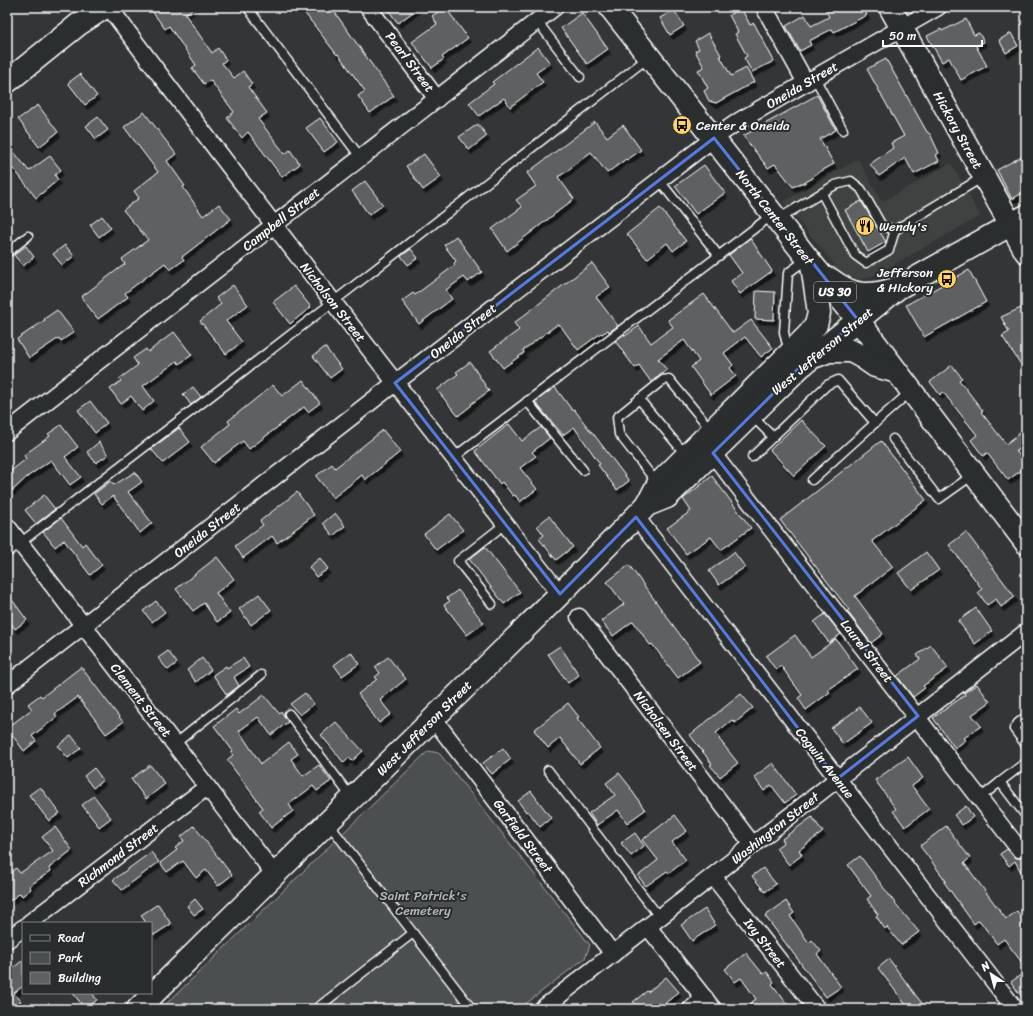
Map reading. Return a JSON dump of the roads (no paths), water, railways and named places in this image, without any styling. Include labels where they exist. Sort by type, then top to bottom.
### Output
[{"type":"main road","points":[[7,82],[79,24],[106,7]]},
{"type":"main road","name":"North Center Street","points":[[610,7],[858,320],[1026,543]]},
{"type":"main road","name":"Hickory Street","points":[[890,7],[984,177],[1018,221],[1026,252]]},
{"type":"main road","name":"West Jefferson Street","points":[[138,1009],[560,594],[642,511],[667,497],[709,441],[752,415],[774,392],[813,357],[898,288],[1018,221]]},
{"type":"main road","points":[[810,261],[846,290],[868,295],[898,288]]},
{"type":"main road","points":[[642,511],[658,484],[686,456],[709,441],[816,325],[819,312],[810,261]]},
{"type":"main road","points":[[813,357],[829,352],[851,351],[862,356],[875,366],[897,372]]},
{"type":"street","name":"Nicholson Street","points":[[109,7],[395,383],[560,594]]},
{"type":"street","name":"Pearl Street","points":[[368,7],[437,99]]},
{"type":"street","name":"Campbell Street","points":[[7,432],[555,7]]},
{"type":"street","points":[[764,7],[811,80]]},
{"type":"street","name":"Oneida Street","points":[[7,685],[395,383],[714,138],[739,121],[938,7]]},
{"type":"street","name":"Laurel Street","points":[[709,441],[1019,848]]},
{"type":"street","name":"Cagwin Avenue","points":[[642,511],[837,779],[1015,1009]]},
{"type":"street","name":"Clement Street","points":[[7,526],[275,875]]},
{"type":"street","name":"Nicholsen Street","points":[[579,617],[753,845]]},
{"type":"street","name":"Washington Street","points":[[542,1009],[1026,632]]},
{"type":"street","name":"Garfield Street","points":[[433,718],[613,954]]},
{"type":"street","name":"Richmond Street","points":[[30,922],[207,787]]},
{"type":"street","name":"Ivy Street","points":[[713,876],[817,1009]]},
{"type":"street","points":[[654,922],[709,1004],[691,1009]]},
{"type":"street","points":[[7,940],[22,929]]},
{"type":"lane","points":[[247,7],[361,158]]},
{"type":"lane","points":[[537,21],[580,77]]},
{"type":"lane","points":[[7,553],[649,57]]},
{"type":"lane","points":[[811,80],[843,130]]},
{"type":"lane","points":[[822,194],[855,255],[866,263],[889,250],[895,230],[984,177]]},
{"type":"lane","points":[[659,180],[719,256]]},
{"type":"lane","points":[[453,458],[719,256],[775,217],[822,194],[835,185],[851,181],[861,189],[882,226],[895,230]]},
{"type":"lane","points":[[7,253],[28,236]]},
{"type":"lane","points":[[792,351],[786,341],[784,332],[788,273],[810,261]]},
{"type":"lane","points":[[658,484],[619,434],[617,417],[663,380],[668,379],[709,441]]},
{"type":"lane","points":[[752,457],[827,385],[838,380],[875,423]]},
{"type":"lane","points":[[812,480],[911,391]]},
{"type":"lane","points":[[639,399],[686,456]]},
{"type":"lane","points":[[527,401],[583,470]]},
{"type":"lane","points":[[752,415],[773,437]]},
{"type":"lane","points":[[893,439],[939,499],[974,474]]},
{"type":"lane","points":[[492,604],[458,561],[505,524]]},
{"type":"lane","points":[[174,744],[261,675]]},
{"type":"lane","points":[[289,714],[352,798]]},
{"type":"lane","points":[[1026,717],[1018,723],[1014,729],[1026,745]]},
{"type":"lane","points":[[980,798],[1026,762]]},
{"type":"lane","points":[[548,770],[654,922]]},
{"type":"lane","points":[[1000,782],[1026,816]]},
{"type":"lane","points":[[328,823],[472,1009]]},
{"type":"lane","points":[[316,1009],[414,933]]},
{"type":"place","name":"Center & Oneida","points":[[682,125]]},
{"type":"place","name":"Wendy's","points":[[865,226]]},
{"type":"place","name":"Jefferson & Hickory","points":[[947,279]]},
{"type":"park label","name":"Saint Patrick's Cemetery","points":[[423,902]]}]
